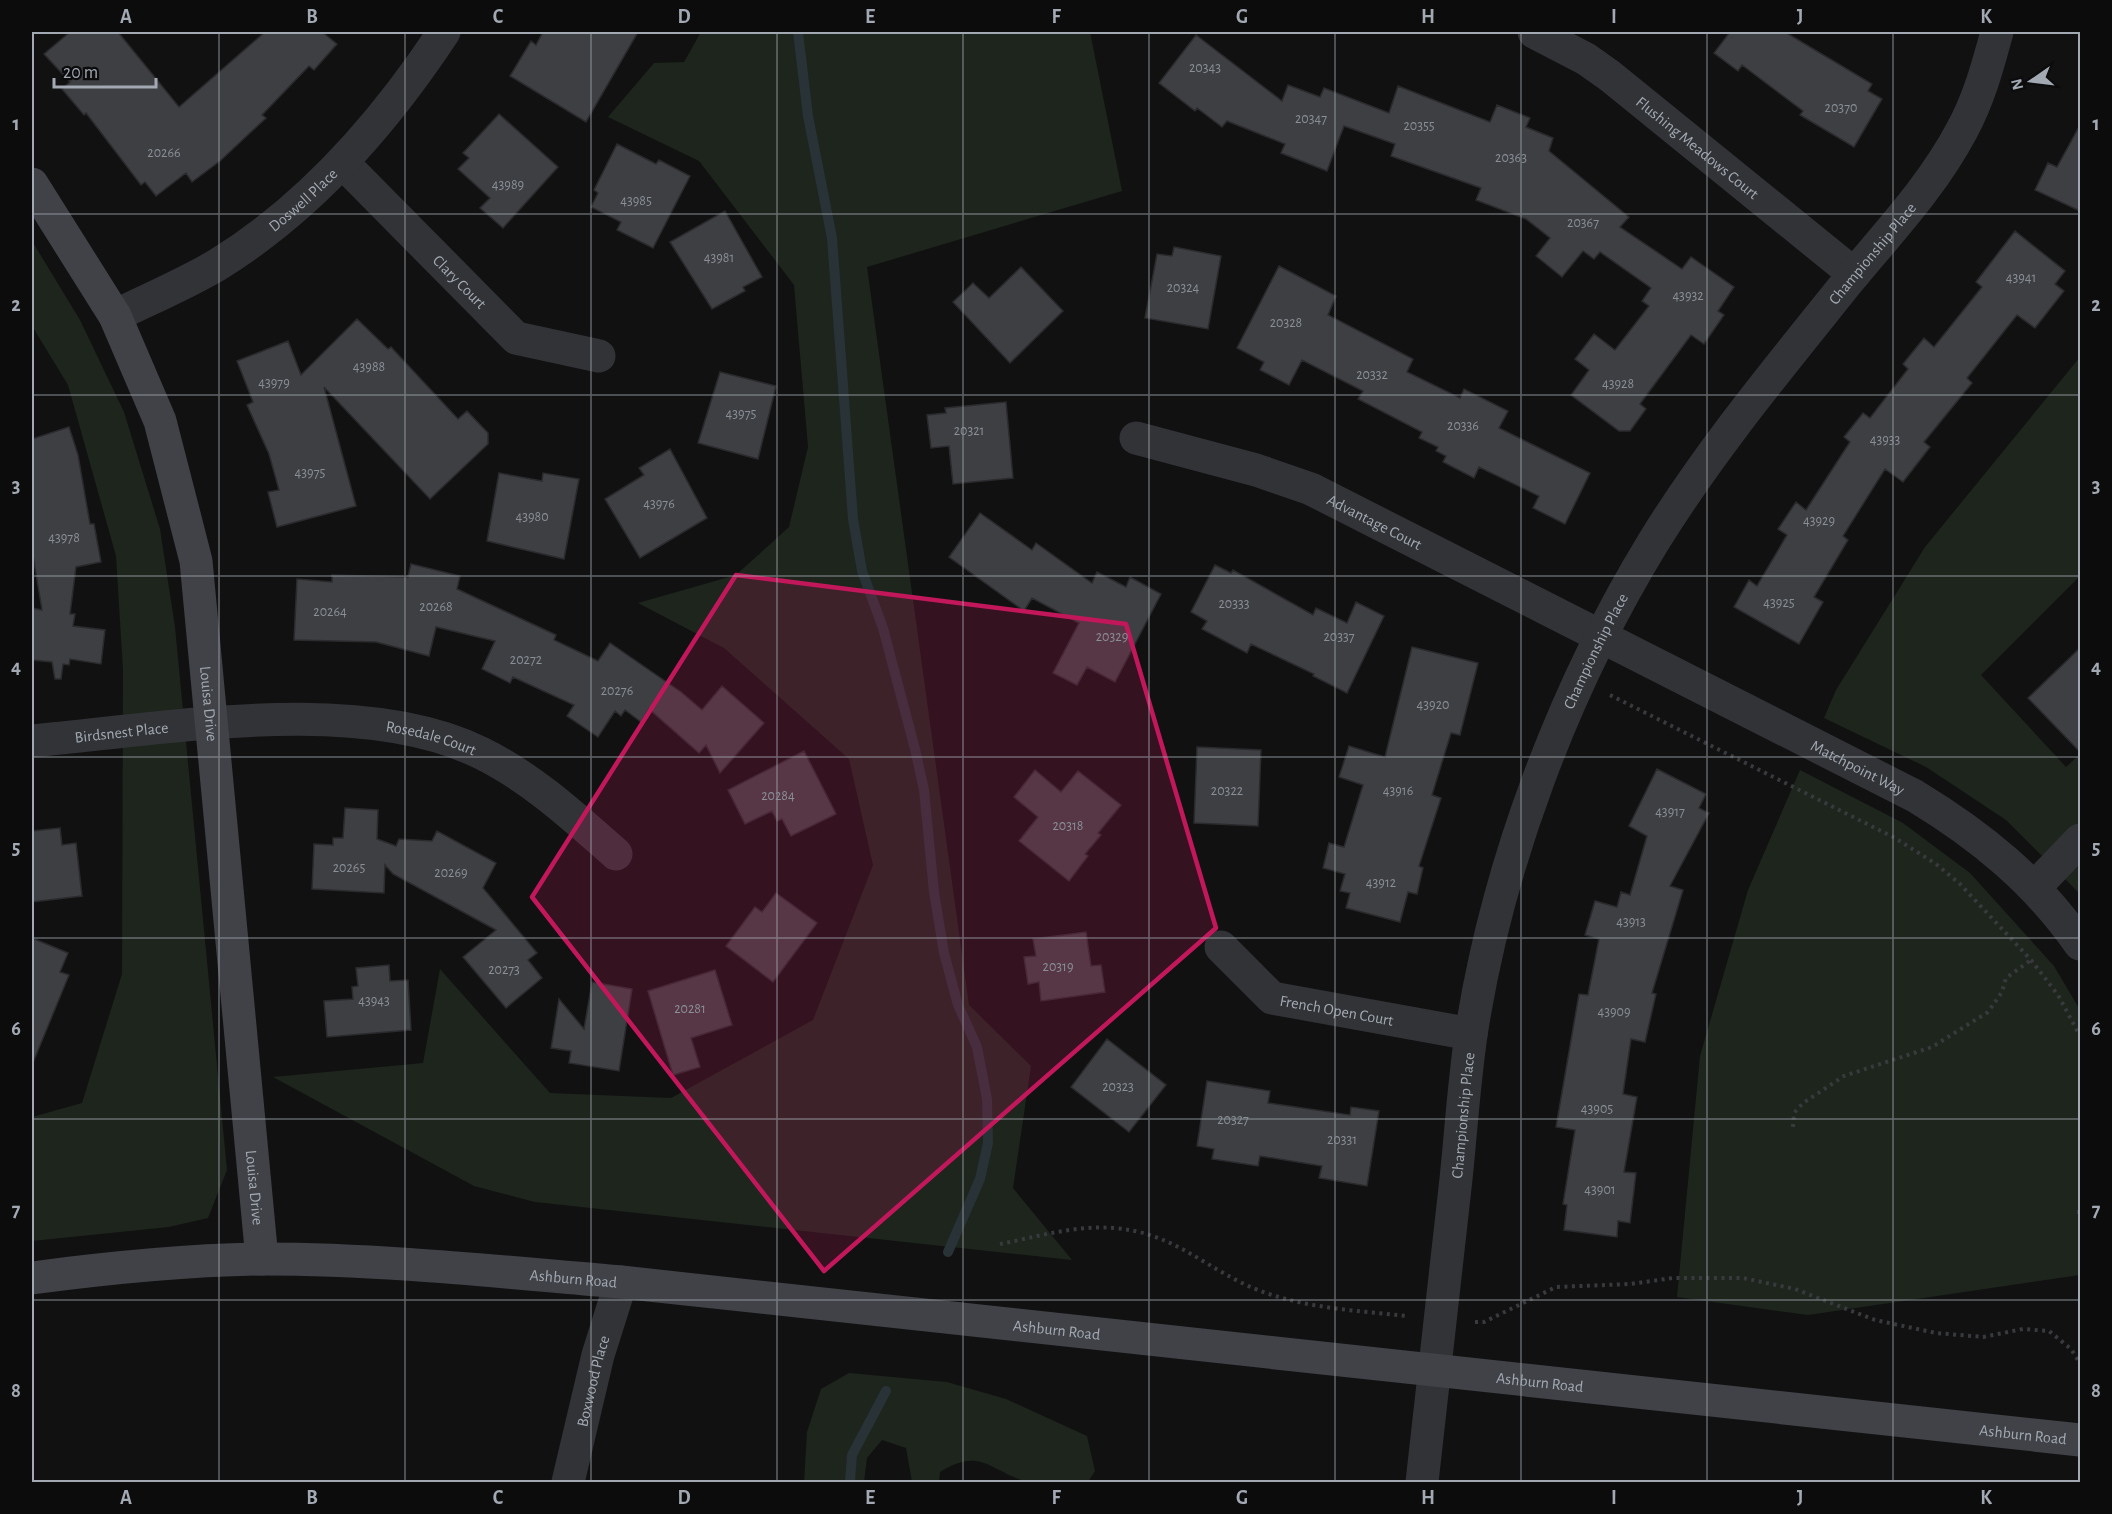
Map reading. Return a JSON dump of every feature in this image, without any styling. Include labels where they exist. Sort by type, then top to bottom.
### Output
[{"type":"street","name":"Doswell Place","points":[[115,316],[216,265],[301,201],[344,164],[388,110],[444,32]]},
{"type":"street","name":"Flushing Meadows Court","points":[[1534,32],[1586,59],[1610,76],[1854,274]]},
{"type":"street","name":"Championship Place","points":[[1422,1482],[1471,1034],[1489,948],[1519,836],[1548,752],[1601,636],[1654,542],[1702,469],[1854,274],[1933,178],[1963,128],[1986,74],[1997,32]]},
{"type":"street","name":"Clary Court","points":[[344,164],[516,338],[599,356]]},
{"type":"street","name":"Louisa Drive","points":[[32,184],[115,316],[160,421],[196,561],[262,1259]]},
{"type":"street","name":"Advantage Court","points":[[1136,438],[1256,470],[1311,489],[1601,636]]},
{"type":"street","name":"Matchpoint Way","points":[[1601,636],[1915,796],[1964,826],[2004,857],[2035,887],[2080,944]]},
{"type":"street","name":"Rosedale Court","points":[[211,724],[352,721],[403,727],[445,738],[481,753],[518,774],[557,802],[616,854]]},
{"type":"street","name":"Birdsnest Place","points":[[32,741],[211,724]]},
{"type":"street","points":[[2035,887],[2080,840]]},
{"type":"street","name":"French Open Court","points":[[1221,947],[1272,998],[1471,1034]]},
{"type":"street","name":"Ashburn Road","points":[[32,1278],[98,1269],[262,1259],[418,1265],[621,1282],[2080,1440]]},
{"type":"street","name":"Boxwood Place","points":[[568,1482],[598,1354],[621,1282]]},
{"type":"path","points":[[1580,680],[1895,838],[1960,884],[2031,960],[2058,995],[2080,1036]]},
{"type":"path","points":[[1793,1126],[1794,1113],[1803,1103],[1844,1076],[1932,1047],[1981,1017],[2002,992],[2006,978],[2031,960]]},
{"type":"path","points":[[1000,1244],[1071,1231],[1113,1228],[1161,1237],[1243,1284],[1303,1305],[1484,1322],[1556,1287],[1630,1284],[1673,1278],[1743,1278],[1795,1289],[1875,1320],[1936,1334],[1983,1337],[2023,1329],[2049,1330],[2071,1349],[2080,1363]]},
{"type":"highlighted area","points":[[736,575],[1126,624],[1216,928],[824,1271],[532,897]]},
{"type":"shaded area","points":[[701,32],[1090,32],[1122,191],[867,267],[969,1005],[1031,1066],[1013,1188],[1072,1260],[535,1202],[474,1186],[273,1077],[423,1063],[440,969],[550,1093],[671,1098],[813,1020],[873,865],[849,759],[724,648],[638,603],[736,575],[789,527],[808,447],[794,285],[699,161],[608,117],[654,63],[684,62]]},
{"type":"shaded area","points":[[32,241],[80,320],[124,412],[160,529],[175,627],[227,1170],[208,1218],[169,1227],[32,1241],[32,1117],[82,1103],[122,974],[123,670],[116,556],[68,385],[32,326]]},
{"type":"shaded area","points":[[2080,357],[2080,576],[1981,675],[2066,767],[2080,754],[2080,894],[2006,820],[1926,767],[1824,718],[1836,690],[1925,547]]},
{"type":"shaded area","points":[[1800,770],[1903,823],[1970,873],[2054,966],[2080,1010],[2080,1275],[1808,1315],[1677,1297],[1700,1056],[1748,890]]},
{"type":"shaded area","points":[[849,1373],[947,1382],[1006,1399],[1087,1436],[1095,1471],[1088,1482],[1041,1484],[1027,1482],[984,1463],[965,1461],[940,1472],[939,1482],[912,1482],[906,1448],[882,1440],[867,1458],[864,1482],[804,1482],[807,1432],[821,1389]]},
{"type":"building","points":[[70,32],[118,32],[179,107],[265,32],[322,32],[337,44],[314,70],[309,66],[262,115],[266,118],[220,161],[192,182],[186,173],[156,196],[145,182],[141,185],[86,113],[84,115],[62,89],[70,82],[44,54]]},
{"type":"building","points":[[543,32],[638,32],[586,122],[510,76],[531,41],[536,45]]},
{"type":"building","points":[[1730,32],[1785,32],[1872,84],[1868,91],[1882,99],[1854,147],[1800,115],[1803,111],[1742,65],[1738,71],[1714,53]]},
{"type":"building","points":[[1196,35],[1282,101],[1288,85],[1320,97],[1324,88],[1389,113],[1398,86],[1490,122],[1497,105],[1530,118],[1526,127],[1553,138],[1549,151],[1629,217],[1620,227],[1682,269],[1691,257],[1734,287],[1718,311],[1724,315],[1704,344],[1691,335],[1640,404],[1646,409],[1630,431],[1619,431],[1571,395],[1589,370],[1575,359],[1594,334],[1615,350],[1649,306],[1642,301],[1651,288],[1600,252],[1594,259],[1583,251],[1562,277],[1536,256],[1550,238],[1526,219],[1476,200],[1481,188],[1391,156],[1395,144],[1344,126],[1327,171],[1281,153],[1285,144],[1227,121],[1222,127],[1197,108],[1195,111],[1159,83]]},
{"type":"building","points":[[499,114],[558,167],[503,228],[480,208],[490,198],[458,169],[469,158],[463,153]]},
{"type":"building","points":[[2080,125],[2080,211],[2035,190],[2048,163],[2057,167]]},
{"type":"building","points":[[617,144],[656,164],[659,160],[690,176],[653,248],[617,230],[621,222],[591,207],[598,193],[594,190]]},
{"type":"building","points":[[725,211],[762,277],[743,287],[745,291],[712,309],[670,242]]},
{"type":"building","points":[[2015,231],[2065,271],[2055,284],[2064,291],[2035,328],[2017,315],[1967,378],[1972,383],[1924,442],[1930,447],[1903,482],[1885,469],[1843,536],[1848,540],[1814,597],[1823,602],[1799,644],[1734,607],[1749,580],[1757,586],[1787,535],[1778,529],[1796,502],[1806,510],[1850,442],[1844,437],[1863,413],[1870,418],[1908,369],[1903,364],[1924,338],[1934,347],[1982,287],[1976,282]]},
{"type":"building","points":[[1174,247],[1221,256],[1208,329],[1145,318],[1157,254],[1172,256]]},
{"type":"building","points":[[1279,266],[1336,296],[1328,315],[1413,359],[1407,372],[1460,398],[1464,389],[1508,411],[1499,428],[1590,473],[1565,524],[1533,508],[1539,496],[1479,467],[1474,478],[1443,462],[1446,456],[1436,451],[1438,447],[1419,438],[1422,432],[1358,399],[1363,391],[1302,360],[1289,385],[1260,370],[1264,362],[1237,348]]},
{"type":"building","points":[[1021,267],[1063,311],[1010,363],[953,302],[973,283],[989,298]]},
{"type":"building","points":[[357,319],[388,349],[391,347],[458,419],[467,411],[488,433],[488,444],[430,499],[324,387],[356,506],[277,527],[268,492],[279,490],[269,454],[247,405],[253,402],[237,361],[288,341],[301,375]]},
{"type":"building","points":[[720,372],[776,386],[758,459],[698,443]]},
{"type":"building","points":[[1006,402],[1013,478],[953,484],[949,446],[931,448],[927,415],[946,413],[945,408]]},
{"type":"building","points":[[69,427],[78,455],[90,524],[94,524],[101,562],[76,567],[70,614],[75,614],[73,626],[105,630],[101,664],[70,659],[69,665],[63,664],[61,679],[55,679],[52,662],[32,660],[32,608],[42,610],[32,550],[32,439]]},
{"type":"building","points":[[670,449],[707,518],[640,558],[605,499],[644,475],[639,468]]},
{"type":"building","points":[[499,473],[542,481],[543,473],[579,479],[564,559],[487,541]]},
{"type":"building","points":[[980,513],[1032,550],[1036,543],[1092,583],[1097,572],[1126,587],[1130,577],[1161,594],[1115,682],[1087,667],[1077,685],[1053,673],[1079,623],[1032,598],[1024,611],[949,557]]},
{"type":"building","points":[[411,564],[460,576],[457,589],[556,635],[554,640],[598,661],[610,643],[681,692],[702,710],[722,686],[764,723],[720,773],[706,745],[699,753],[649,709],[641,722],[625,710],[621,716],[615,711],[598,737],[567,716],[574,705],[513,677],[510,683],[482,669],[495,641],[436,627],[429,656],[376,642],[294,640],[297,579],[332,582],[332,575],[408,577]]},
{"type":"building","points":[[1215,565],[1231,573],[1233,570],[1313,615],[1316,608],[1347,623],[1356,602],[1384,616],[1347,693],[1313,676],[1314,674],[1251,644],[1247,653],[1202,629],[1207,621],[1191,612]]},
{"type":"building","points":[[1412,647],[1478,663],[1460,735],[1451,733],[1432,795],[1441,798],[1419,866],[1423,868],[1417,894],[1408,892],[1400,922],[1346,908],[1350,893],[1340,891],[1345,874],[1323,868],[1329,843],[1344,847],[1363,785],[1339,777],[1349,746],[1385,757]]},
{"type":"building","points":[[2080,648],[2080,752],[2028,698]]},
{"type":"building","points":[[1197,747],[1261,750],[1258,826],[1194,823]]},
{"type":"building","points":[[804,751],[836,814],[791,836],[782,819],[777,821],[772,811],[745,824],[728,790]]},
{"type":"building","points":[[1657,769],[1706,794],[1699,808],[1709,813],[1670,886],[1683,890],[1652,993],[1656,994],[1645,1042],[1631,1039],[1623,1094],[1637,1097],[1624,1172],[1636,1173],[1630,1223],[1618,1221],[1617,1237],[1564,1230],[1567,1205],[1563,1204],[1575,1130],[1556,1127],[1579,994],[1588,995],[1599,939],[1585,935],[1595,901],[1617,907],[1621,892],[1630,895],[1647,836],[1629,826]]},
{"type":"building","points":[[1035,770],[1061,792],[1078,771],[1121,805],[1098,833],[1101,835],[1085,854],[1088,856],[1069,881],[1019,841],[1038,817],[1014,797]]},
{"type":"building","points":[[345,808],[378,810],[377,839],[396,846],[399,839],[432,841],[437,831],[496,863],[483,888],[537,953],[528,960],[542,978],[506,1008],[463,957],[496,930],[393,874],[385,865],[384,893],[312,889],[314,844],[333,845],[333,838],[343,838]]},
{"type":"building","points":[[60,828],[62,845],[76,843],[82,896],[32,902],[32,831]]},
{"type":"building","points":[[776,893],[817,923],[773,982],[726,946],[755,907],[762,912]]},
{"type":"building","points":[[1086,932],[1091,966],[1101,965],[1105,992],[1041,1001],[1039,982],[1028,984],[1024,957],[1036,956],[1033,939]]},
{"type":"building","points":[[32,938],[68,953],[60,972],[69,975],[32,1065]]},
{"type":"building","points":[[389,965],[390,981],[408,980],[411,1030],[327,1037],[324,1001],[353,999],[352,987],[358,986],[356,968]]},
{"type":"building","points":[[715,970],[732,1025],[691,1038],[700,1067],[673,1075],[648,991]]},
{"type":"building","points":[[592,982],[632,989],[619,1071],[569,1063],[571,1051],[551,1048],[559,999],[584,1029]]},
{"type":"building","points":[[1107,1039],[1166,1085],[1129,1132],[1071,1087]]},
{"type":"building","points":[[1207,1081],[1270,1091],[1268,1103],[1350,1115],[1351,1107],[1379,1111],[1367,1186],[1319,1178],[1322,1166],[1260,1156],[1258,1166],[1212,1159],[1214,1149],[1197,1146]]},
{"type":"waterway","points":[[798,32],[808,116],[832,238],[853,519],[862,571],[883,628],[915,749],[924,790],[934,892],[944,953],[958,1005],[977,1047],[987,1099],[988,1143],[980,1179],[948,1252]]},
{"type":"waterway","points":[[850,1482],[852,1455],[886,1391]]}]
